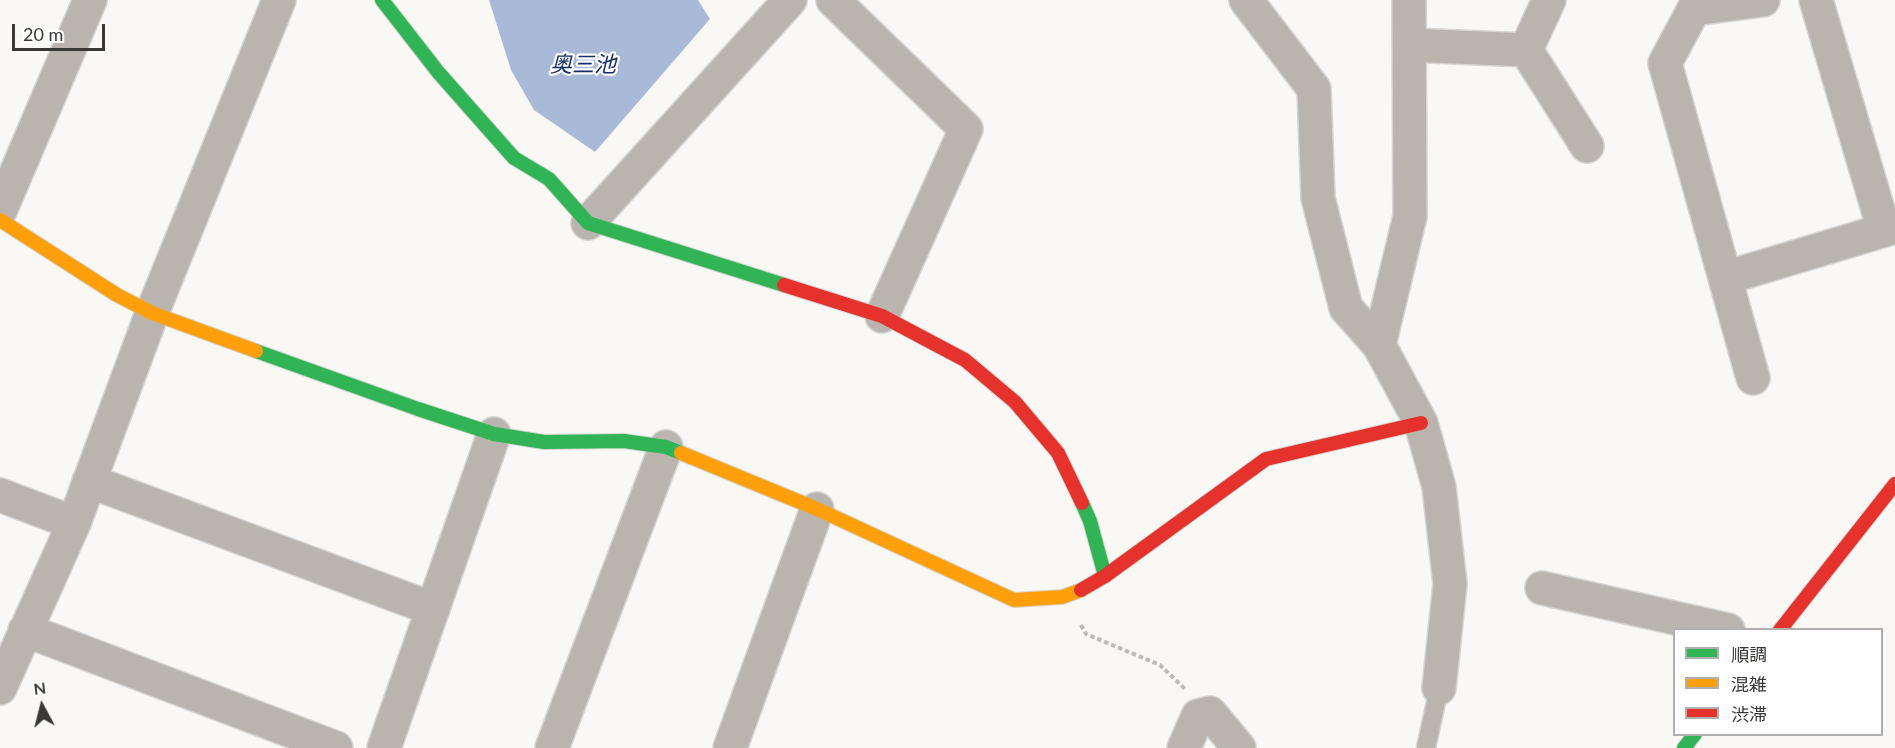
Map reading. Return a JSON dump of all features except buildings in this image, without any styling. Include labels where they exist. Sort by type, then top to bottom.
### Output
[{"type":"street","points":[[0,211],[90,0]]},
{"type":"street","points":[[0,688],[74,523],[152,313],[279,0]]},
{"type":"street","points":[[381,0],[438,72],[513,158],[549,179],[588,223],[882,316],[965,360],[1015,402],[1058,453],[1090,520],[1106,576]]},
{"type":"street","points":[[588,223],[790,0]]},
{"type":"street","points":[[832,0],[966,129],[882,316]]},
{"type":"street","points":[[1246,0],[1314,89],[1318,198],[1346,308],[1379,345],[1421,423],[1439,487],[1450,584],[1438,688]]},
{"type":"street","points":[[1379,345],[1410,216],[1409,0]]},
{"type":"street","points":[[1526,50],[1549,0]]},
{"type":"street","points":[[1753,378],[1665,63],[1694,9],[1763,0]]},
{"type":"street","points":[[1725,278],[1889,229],[1816,0]]},
{"type":"street","points":[[1410,45],[1526,50]]},
{"type":"street","points":[[1526,50],[1587,146]]},
{"type":"street","points":[[0,220],[117,295],[152,313],[418,410],[494,434],[544,442],[624,441],[666,447],[817,509],[1014,600],[1062,597],[1082,590],[1106,576],[1266,459],[1421,423]]},
{"type":"street","points":[[384,748],[494,434]]},
{"type":"street","points":[[552,748],[666,447]]},
{"type":"street","points":[[89,481],[433,609]]},
{"type":"street","points":[[1782,628],[1895,484]]},
{"type":"street","points":[[0,495],[74,523]]},
{"type":"street","points":[[730,748],[817,509]]},
{"type":"street","points":[[1542,588],[1719,628]]},
{"type":"street","points":[[25,630],[336,748]]},
{"type":"street","points":[[1184,748],[1198,716],[1210,713],[1239,748]]},
{"type":"street","points":[[1684,748],[1694,736]]},
{"type":"lane","points":[[1426,748],[1438,688]]},
{"type":"path","points":[[1062,597],[1086,634],[1160,665],[1210,713]]},
{"type":"water","name":"奥三池","points":[[489,0],[698,0],[710,19],[595,152],[534,110],[511,70]]},
{"type":"traffic: fast","points":[[382,0],[438,72],[514,158],[549,179],[588,223],[784,285]]},
{"type":"traffic: fast","points":[[256,351],[494,434],[544,442],[624,441],[666,447],[681,453]]},
{"type":"traffic: fast","points":[[1082,503],[1090,521],[1105,576]]},
{"type":"traffic: fast","points":[[1684,748],[1693,736]]},
{"type":"traffic: slow","points":[[0,220],[117,295],[152,313],[256,351]]},
{"type":"traffic: slow","points":[[681,453],[817,509],[1014,600],[1062,597],[1081,590]]},
{"type":"traffic: jam","points":[[784,285],[882,316],[965,360],[1015,402],[1058,453],[1082,503]]},
{"type":"traffic: jam","points":[[1081,590],[1105,576],[1266,459],[1421,423]]},
{"type":"traffic: jam","points":[[1782,628],[1895,484]]}]
